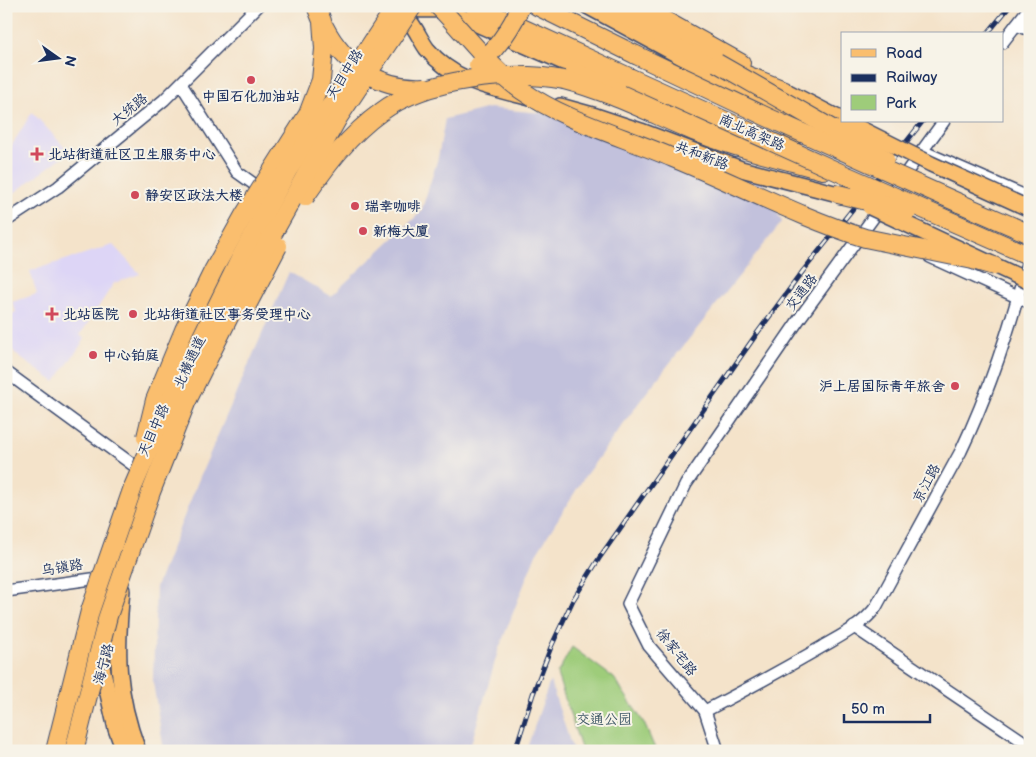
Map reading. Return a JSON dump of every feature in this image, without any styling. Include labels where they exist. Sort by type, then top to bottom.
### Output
[{"type":"highway","name":"北横通道","points":[[55,751],[90,611],[133,488],[172,399],[205,328],[288,170],[395,6]]},
{"type":"highway","points":[[438,6],[494,65],[519,88],[542,104],[567,116],[849,232],[873,240],[958,256],[994,266]]},
{"type":"highway","name":"南北高架路","points":[[474,6],[843,174],[1030,256]]},
{"type":"highway","points":[[151,492],[199,404],[232,333],[295,211],[323,170],[344,144],[381,111],[403,99],[463,76],[484,61],[508,31],[521,6]]},
{"type":"highway","name":"南北高架路","points":[[537,6],[767,117],[1030,234]]},
{"type":"highway","points":[[606,6],[717,63],[959,203]]},
{"type":"highway","points":[[639,6],[723,52],[784,90]]},
{"type":"highway","name":"北横通道","points":[[74,751],[108,616],[151,492],[186,403],[253,268],[338,118],[413,10]]},
{"type":"highway","points":[[133,488],[155,400],[184,330],[214,269],[244,215],[308,114],[321,80],[324,49],[318,11]]},
{"type":"highway","points":[[318,11],[330,37],[355,66],[370,76],[401,86],[439,86],[474,79],[521,76],[541,76],[564,80],[611,96],[699,134],[747,151],[843,174]]},
{"type":"highway","points":[[717,63],[784,90]]},
{"type":"highway","points":[[838,194],[950,221]]},
{"type":"main road","name":"天目中路","points":[[124,751],[116,729],[102,669],[95,577],[108,537],[136,467],[221,282],[268,194],[387,6]]},
{"type":"main road","name":"共和新路","points":[[395,6],[413,10],[426,48],[456,75],[483,86],[596,116],[741,169],[838,194],[913,226],[1030,282]]},
{"type":"main road","points":[[413,10],[445,10],[636,94],[779,152],[792,142],[796,123],[789,115],[587,6]]},
{"type":"main road","name":"天目中路","points":[[138,751],[121,692],[118,662],[117,633],[123,576],[186,416],[321,148],[377,71],[413,10]]},
{"type":"main road","points":[[784,90],[841,119]]},
{"type":"main road","points":[[846,122],[931,164],[1030,209]]},
{"type":"main road","name":"海宁路","points":[[82,751],[123,576]]},
{"type":"main road","points":[[51,751],[74,651],[95,577]]},
{"type":"street","name":"大统路","points":[[6,221],[58,187],[164,100],[258,6]]},
{"type":"street","points":[[1004,40],[1030,8]]},
{"type":"street","points":[[1016,25],[1030,30]]},
{"type":"street","points":[[181,84],[237,172],[268,194]]},
{"type":"street","name":"交通路","points":[[686,484],[802,315],[943,122]]},
{"type":"street","points":[[922,151],[1030,198]]},
{"type":"street","points":[[867,227],[1030,304]]},
{"type":"street","name":"京江路","points":[[705,711],[774,675],[854,627],[867,618],[876,607],[974,424],[1018,298],[1030,252]]},
{"type":"street","points":[[6,372],[136,467]]},
{"type":"street","name":"徐家宅路","points":[[686,484],[628,604],[649,646],[705,711]]},
{"type":"street","name":"乌镇路","points":[[6,591],[95,577],[123,576]]},
{"type":"street","points":[[854,627],[1030,746]]},
{"type":"street","points":[[705,711],[718,751]]},
{"type":"shaded area","points":[[489,108],[551,114],[762,181],[782,222],[646,393],[585,476],[536,554],[498,651],[469,751],[164,751],[153,682],[156,587],[201,474],[289,272],[331,296],[421,212],[438,158],[445,119]]},
{"type":"shaded area","name":"北站街道社区卫生服务中心","points":[[32,112],[69,152],[6,199],[6,155]]},
{"type":"shaded area","name":"北站医院","points":[[113,245],[140,274],[114,283],[80,335],[85,339],[55,382],[19,357],[6,343],[6,316],[16,312],[12,302],[37,294],[30,271]]},
{"type":"shaded area","points":[[550,681],[573,751],[526,751]]},
{"type":"green space","name":"交通公园","points":[[572,647],[614,678],[644,723],[656,751],[582,751],[557,674]]},
{"type":"railway","points":[[989,32],[1010,6]]},
{"type":"railway","points":[[515,751],[533,694],[551,647],[573,600],[600,557],[803,271],[922,122]]},
{"type":"place","name":"中国石化加油站","points":[[251,80]]},
{"type":"place","name":"北站街道社区卫生服务中心","points":[[37,154]]},
{"type":"place","name":"静安区政法大楼","points":[[135,195]]},
{"type":"place","name":"瑞幸咖啡","points":[[355,206]]},
{"type":"place","name":"新梅大廈","points":[[363,231]]},
{"type":"place","name":"北站医院","points":[[52,314]]},
{"type":"place","name":"北站街道社区事务受理中心","points":[[133,314]]},
{"type":"place","name":"中心铂庭","points":[[93,355]]},
{"type":"place","name":"沪上居国际青年旅舍","points":[[955,386]]}]
